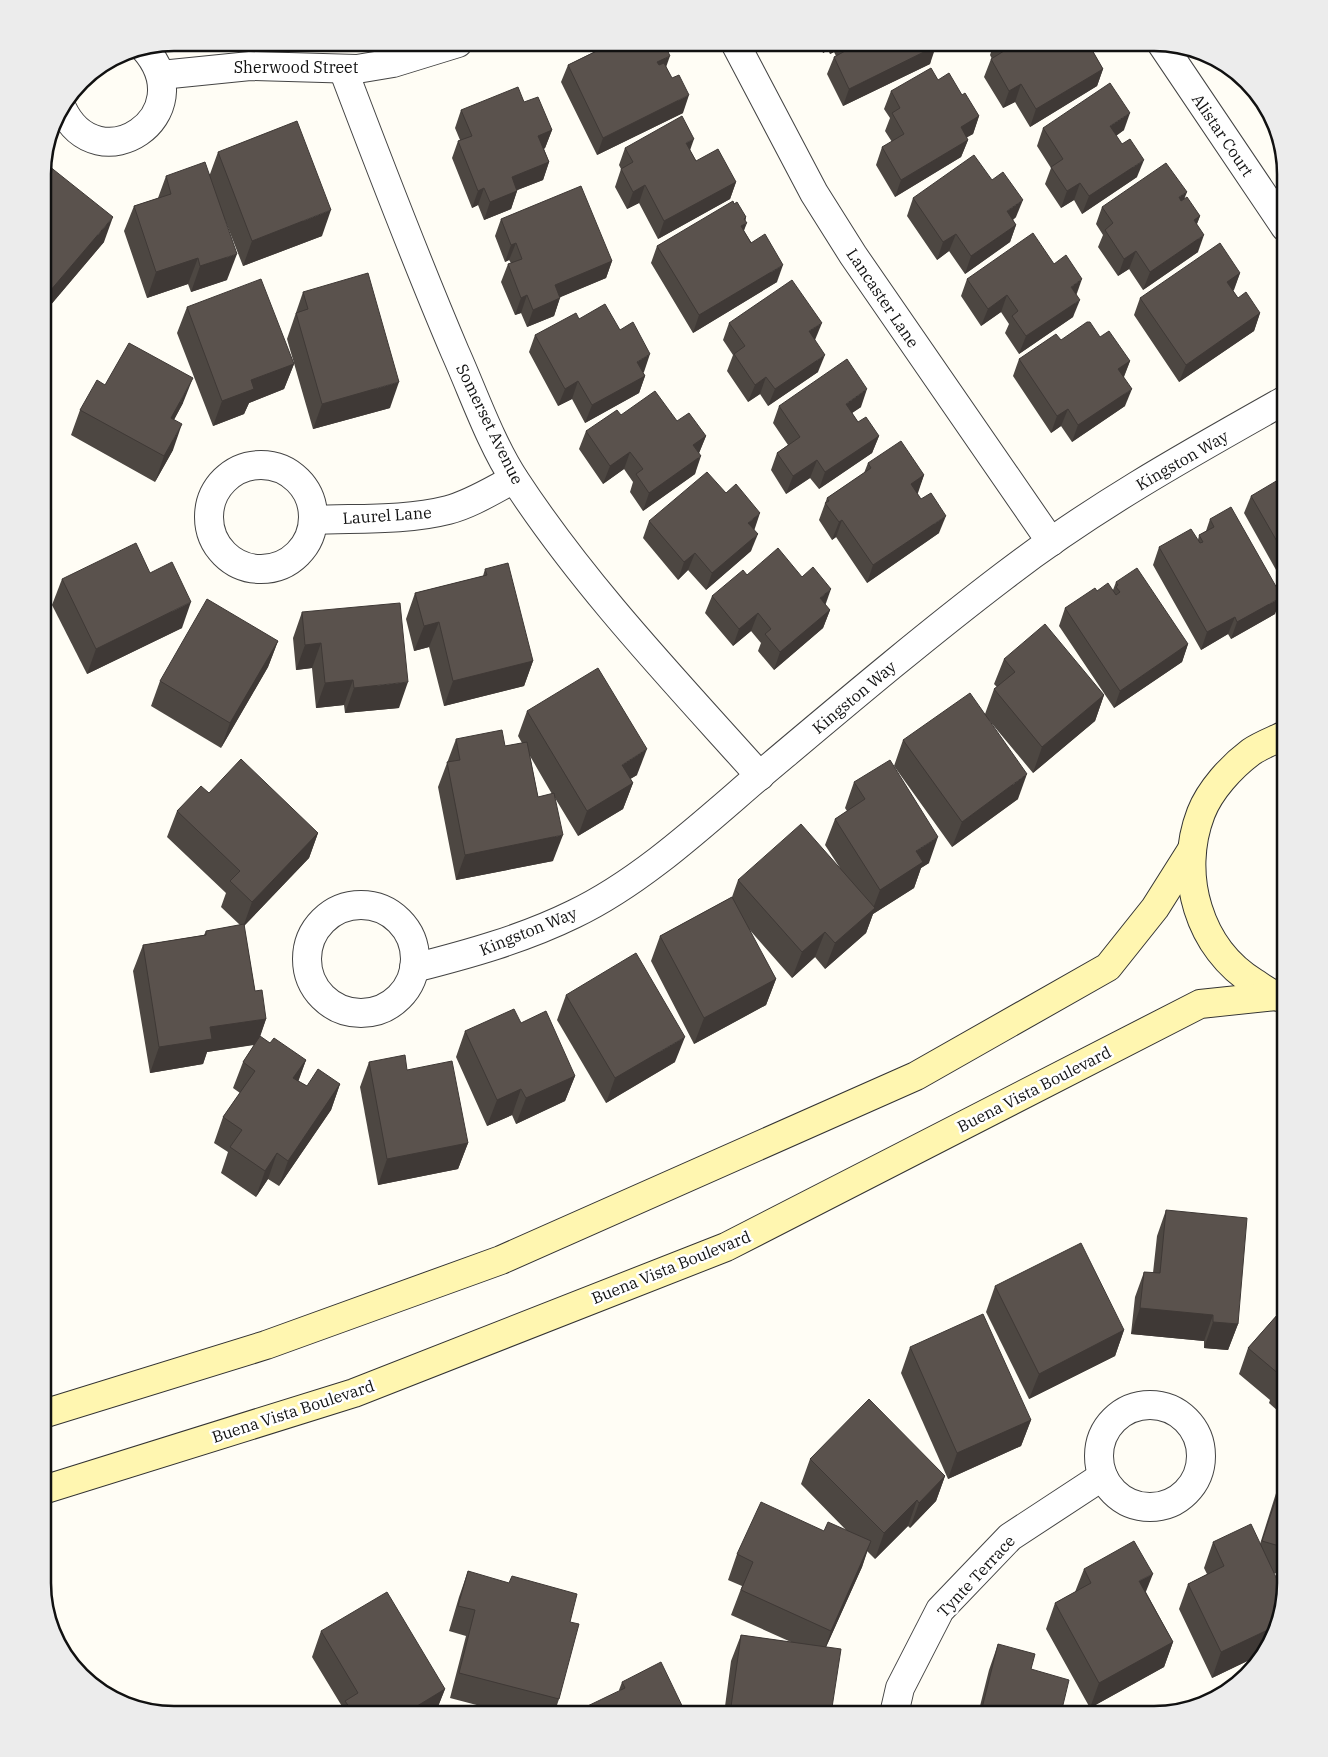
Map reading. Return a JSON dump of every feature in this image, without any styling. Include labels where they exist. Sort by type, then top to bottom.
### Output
[{"type":"main road","name":"Buena Vista Boulevard","points":[[1277,739],[1252,751],[1222,778],[1201,812],[1191,851],[1193,896],[1209,938],[1238,973],[1277,996]]},
{"type":"main road","name":"Buena Vista Boulevard","points":[[51,1411],[266,1346],[501,1260],[916,1076],[1108,967],[1155,908],[1191,851]]},
{"type":"main road","name":"Buena Vista Boulevard","points":[[51,1487],[354,1393],[726,1247],[1200,1004],[1277,998]]},
{"type":"street","name":"Sherwood Street","points":[[161,74],[250,66],[343,69],[393,63],[429,52]]},
{"type":"street","name":"Lancaster Lane","points":[[740,52],[814,193],[853,255],[1052,542]]},
{"type":"street","name":"Alistar Court","points":[[1168,53],[1277,214]]},
{"type":"street","points":[[66,116],[81,133],[97,140],[116,142],[134,137],[148,126],[159,111],[163,93],[161,74],[150,54]]},
{"type":"street","name":"Somerset Avenue","points":[[343,69],[387,186],[442,321],[483,416],[514,479],[586,577],[760,776]]},
{"type":"street","name":"Kingston Way","points":[[414,968],[489,950],[575,914],[633,878],[760,776],[900,658],[1006,574],[1105,504],[1277,405]]},
{"type":"street","name":"Laurel Lane","points":[[313,520],[401,516],[448,510],[514,479]]},
{"type":"street","name":"Tynte Terrace","points":[[896,1706],[900,1688],[940,1610],[1010,1537],[1103,1476]]},
{"type":"building","points":[[595,52],[668,52],[670,56],[657,62],[659,65],[664,63],[672,78],[679,75],[689,95],[603,138],[568,65]]},
{"type":"building","points":[[843,52],[924,52],[849,89],[834,57]]},
{"type":"building","points":[[1002,52],[1093,52],[1103,69],[1036,109],[1021,84],[1009,91],[991,59]]},
{"type":"building","points":[[931,68],[938,80],[949,73],[962,95],[965,93],[979,116],[961,127],[968,140],[901,180],[882,147],[904,134],[892,113],[900,108],[891,91]]},
{"type":"building","points":[[1110,83],[1130,113],[1110,126],[1122,144],[1130,139],[1144,160],[1089,196],[1080,183],[1067,191],[1051,167],[1063,159],[1043,128]]},
{"type":"building","points":[[518,87],[524,102],[538,97],[552,130],[538,136],[549,162],[512,177],[517,191],[490,202],[484,188],[478,191],[458,141],[472,136],[461,110]]},
{"type":"building","points":[[682,116],[694,139],[686,143],[696,161],[718,149],[736,182],[664,221],[645,185],[633,192],[621,169],[633,162],[625,148]]},
{"type":"building","points":[[297,121],[331,210],[252,241],[218,152]]},
{"type":"building","points":[[974,155],[992,180],[1003,172],[1023,200],[1007,211],[1016,225],[971,256],[956,234],[943,242],[913,198]]},
{"type":"building","points":[[205,162],[237,254],[200,266],[198,258],[156,272],[134,206],[171,194],[166,176]]},
{"type":"building","points":[[1166,163],[1187,192],[1179,197],[1181,201],[1187,197],[1200,216],[1194,220],[1204,235],[1150,272],[1136,251],[1124,259],[1105,230],[1113,223],[1102,207]]},
{"type":"building","points":[[52,168],[113,217],[52,289]]},
{"type":"building","points":[[581,186],[612,261],[555,285],[560,298],[533,310],[527,295],[521,298],[508,264],[522,259],[516,243],[511,245],[501,219]]},
{"type":"building","points":[[733,201],[734,204],[737,202],[746,217],[744,219],[747,223],[741,226],[751,243],[765,234],[783,265],[699,315],[657,246]]},
{"type":"building","points":[[1033,233],[1054,264],[1066,255],[1082,279],[1071,287],[1080,300],[1026,336],[1012,316],[1018,311],[1007,295],[988,309],[967,279]]},
{"type":"building","points":[[1220,243],[1240,273],[1227,282],[1238,298],[1246,292],[1260,313],[1186,365],[1140,298]]},
{"type":"building","points":[[368,273],[399,382],[322,404],[296,313],[308,309],[303,292]]},
{"type":"building","points":[[261,279],[294,364],[251,380],[254,389],[222,401],[187,307]]},
{"type":"building","points":[[792,280],[822,323],[809,331],[825,355],[775,389],[766,377],[755,385],[734,354],[745,346],[729,323]]},
{"type":"building","points":[[605,304],[620,330],[633,322],[650,354],[637,362],[645,376],[592,405],[578,381],[565,389],[535,335],[576,313],[579,319]]},
{"type":"building","points":[[1087,322],[1090,322],[1100,337],[1109,331],[1130,361],[1118,369],[1132,389],[1078,425],[1068,409],[1057,416],[1019,359],[1056,334],[1061,340]]},
{"type":"building","points":[[129,343],[193,378],[171,418],[182,424],[164,456],[80,410],[97,380],[105,385]]},
{"type":"building","points":[[847,359],[867,389],[846,404],[858,422],[866,417],[879,436],[825,472],[817,460],[793,476],[777,453],[800,437],[779,406]]},
{"type":"building","points":[[655,391],[677,421],[689,413],[706,436],[693,445],[701,456],[649,493],[636,474],[643,469],[630,452],[610,466],[586,431],[617,410],[621,415]]},
{"type":"building","points":[[901,441],[924,475],[911,484],[921,499],[931,493],[946,516],[873,565],[842,520],[839,522],[825,503],[829,501],[827,498],[871,468],[868,463]]},
{"type":"building","points":[[707,472],[726,493],[736,484],[760,513],[748,523],[758,534],[712,573],[695,553],[684,562],[649,521]]},
{"type":"building","points":[[1277,481],[1277,541],[1251,496]]},
{"type":"building","points":[[1231,507],[1277,588],[1277,600],[1237,622],[1235,617],[1207,632],[1159,547],[1191,529],[1200,543],[1203,542],[1199,535],[1214,527],[1210,519]]},
{"type":"building","points":[[136,543],[150,573],[172,562],[191,602],[96,649],[62,579]]},
{"type":"building","points":[[778,548],[802,577],[813,567],[831,589],[820,598],[830,610],[780,652],[765,634],[771,629],[758,613],[739,629],[712,596],[743,570],[747,575]]},
{"type":"building","points":[[508,563],[533,661],[453,681],[439,622],[424,626],[415,593],[487,575],[485,569]]},
{"type":"building","points":[[1137,568],[1188,644],[1120,691],[1065,608],[1095,588],[1097,591],[1108,583],[1116,595],[1120,592],[1116,587],[1118,585],[1116,582]]},
{"type":"building","points":[[207,599],[278,641],[230,723],[160,681]]},
{"type":"building","points":[[400,603],[408,682],[354,688],[353,680],[325,683],[321,643],[305,645],[302,612]]},
{"type":"building","points":[[1045,624],[1104,695],[1042,747],[994,689],[1015,672],[1004,659]]},
{"type":"building","points":[[598,668],[647,749],[622,765],[633,783],[587,811],[527,711]]},
{"type":"building","points":[[970,693],[1027,774],[962,822],[903,740]]},
{"type":"building","points":[[502,730],[505,746],[527,742],[538,797],[554,793],[563,835],[465,855],[447,762],[460,760],[456,739]]},
{"type":"building","points":[[241,759],[318,833],[252,902],[230,881],[240,871],[177,811],[201,786],[209,793]]},
{"type":"building","points":[[890,760],[938,837],[916,851],[923,862],[880,890],[835,819],[865,799],[854,782]]},
{"type":"building","points":[[801,824],[875,908],[835,943],[825,932],[802,952],[738,880]]},
{"type":"building","points":[[732,897],[776,979],[704,1018],[660,936]]},
{"type":"building","points":[[244,924],[255,991],[262,990],[266,1019],[210,1027],[212,1039],[159,1047],[143,945],[206,935],[206,931]]},
{"type":"building","points":[[636,953],[685,1037],[615,1078],[566,995]]},
{"type":"building","points":[[514,1009],[521,1023],[546,1011],[575,1076],[526,1098],[521,1089],[497,1100],[465,1031]]},
{"type":"building","points":[[260,1036],[270,1043],[274,1038],[306,1060],[293,1078],[307,1086],[318,1069],[340,1084],[288,1161],[277,1153],[265,1171],[230,1147],[242,1130],[223,1117],[255,1071],[243,1062]]},
{"type":"building","points":[[405,1055],[407,1070],[452,1061],[468,1143],[387,1159],[369,1062]]},
{"type":"building","points":[[1166,1210],[1247,1218],[1238,1324],[1213,1322],[1213,1315],[1140,1308],[1144,1272],[1160,1273]]},
{"type":"building","points":[[1081,1243],[1124,1330],[1039,1374],[995,1286]]},
{"type":"building","points":[[983,1314],[1031,1420],[957,1453],[910,1347]]},
{"type":"building","points":[[1277,1315],[1277,1372],[1248,1348]]},
{"type":"building","points":[[869,1399],[945,1476],[919,1503],[917,1500],[884,1533],[810,1459]]},
{"type":"building","points":[[1277,1495],[1277,1545],[1262,1541]]},
{"type":"building","points":[[761,1502],[824,1531],[828,1522],[871,1541],[831,1631],[741,1590],[753,1562],[737,1554]]},
{"type":"building","points":[[1251,1524],[1277,1579],[1274,1607],[1267,1630],[1221,1652],[1188,1584],[1224,1566],[1213,1542]]},
{"type":"building","points":[[1134,1541],[1153,1574],[1139,1581],[1173,1642],[1099,1683],[1055,1603],[1091,1583],[1084,1569]]},
{"type":"building","points":[[468,1571],[509,1583],[512,1576],[577,1594],[570,1622],[579,1624],[559,1699],[459,1673],[475,1610],[458,1606]]},
{"type":"building","points":[[387,1592],[445,1689],[417,1706],[348,1706],[345,1701],[358,1693],[321,1631]]},
{"type":"building","points":[[741,1635],[841,1649],[832,1706],[731,1706]]},
{"type":"building","points":[[998,1644],[1035,1654],[1031,1669],[1069,1680],[1063,1706],[982,1706]]},
{"type":"building","points":[[661,1662],[682,1706],[588,1706],[625,1688],[622,1682]]}]
